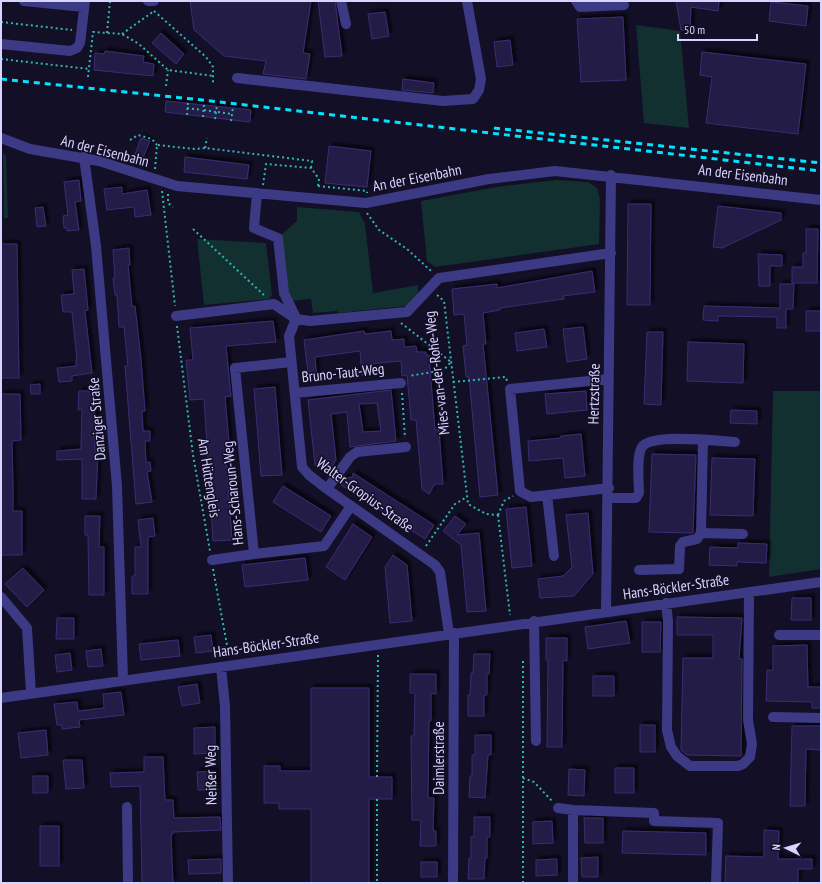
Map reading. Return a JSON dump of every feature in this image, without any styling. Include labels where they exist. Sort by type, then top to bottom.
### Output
[{"type":"street","points":[[1,44],[70,51],[79,45],[84,4],[24,1]]},
{"type":"street","points":[[148,1],[154,1]]},
{"type":"street","points":[[341,1],[346,24]]},
{"type":"street","points":[[237,78],[443,101],[473,99],[479,90],[481,79],[470,22],[468,1]]},
{"type":"street","points":[[576,1],[580,8],[624,5]]},
{"type":"street","name":"An der Eisenbahn","points":[[1,138],[30,149],[84,157],[183,187],[366,203],[489,179],[555,171],[821,200]]},
{"type":"street","name":"Danziger Straße","points":[[84,157],[96,246],[117,486],[123,680]]},
{"type":"street","name":"Hertzstraße","points":[[606,612],[609,493],[611,176]]},
{"type":"street","points":[[260,193],[254,228],[278,238],[284,293],[296,319]]},
{"type":"street","points":[[439,278],[611,253]]},
{"type":"street","name":"Mies-van-der-Rohe-Weg","points":[[430,289],[439,278]]},
{"type":"street","points":[[176,316],[274,304],[296,319],[310,321],[408,312],[430,289]]},
{"type":"street","name":"Walter-Gropius-Straße","points":[[296,319],[289,336],[302,467],[309,475],[327,489],[435,565],[440,572],[452,634]]},
{"type":"street","name":"Hans-Scharoun-Weg","points":[[292,362],[235,368],[254,554],[324,546],[351,506]]},
{"type":"street","points":[[609,379],[510,389],[520,491],[531,497],[609,493],[636,498],[639,493],[640,454],[642,447],[647,442],[669,439],[735,442]]},
{"type":"street","name":"Bruno-Taut-Weg","points":[[294,393],[401,383]]},
{"type":"street","points":[[639,570],[679,569],[680,546],[683,542],[697,539],[701,533],[703,441]]},
{"type":"street","points":[[327,489],[350,457],[357,452],[406,447]]},
{"type":"street","points":[[547,495],[554,556]]},
{"type":"street","points":[[701,533],[743,534]]},
{"type":"street","points":[[212,560],[254,554]]},
{"type":"street","name":"Hans-Böckler-Straße","points":[[1,698],[378,645],[534,621],[821,582]]},
{"type":"street","points":[[666,603],[668,621],[667,730],[671,747],[681,760],[690,766],[738,766],[747,761],[752,751],[748,720],[749,592]]},
{"type":"street","points":[[1,597],[27,628],[31,693]]},
{"type":"street","points":[[534,621],[536,740]]},
{"type":"street","name":"Daimlerstraße","points":[[452,634],[453,883]]},
{"type":"street","points":[[779,635],[821,634]]},
{"type":"street","name":"Neißer Weg","points":[[221,667],[224,706],[228,883]]},
{"type":"street","points":[[773,717],[821,718]]},
{"type":"street","points":[[126,807],[128,883]]},
{"type":"street","points":[[558,808],[573,810],[654,813],[654,822],[718,823],[716,883]]},
{"type":"street","points":[[573,810],[573,883]]},
{"type":"path","points":[[107,33],[110,1]]},
{"type":"path","points":[[122,34],[154,12],[206,57],[213,67],[213,84]]},
{"type":"path","points":[[1,22],[122,34],[139,44],[168,70],[214,76]]},
{"type":"path","points":[[88,77],[93,32]]},
{"type":"path","points":[[1,60],[89,69]]},
{"type":"path","points":[[166,86],[168,70]]},
{"type":"path","points":[[187,115],[188,102]]},
{"type":"path","points":[[203,117],[204,104]]},
{"type":"path","points":[[215,119],[217,105]]},
{"type":"path","points":[[231,120],[233,107]]},
{"type":"path","points":[[188,108],[232,114]]},
{"type":"path","points":[[130,140],[138,135],[152,139],[157,145],[195,149],[205,148],[312,160],[310,168]]},
{"type":"path","points":[[205,148],[207,138]]},
{"type":"path","name":"Am Hüttengleis","points":[[157,145],[155,172],[165,182],[176,316],[193,455],[229,658],[239,657],[240,664]]},
{"type":"path","points":[[260,193],[266,164],[310,168],[319,179],[318,186],[367,191],[366,212],[379,230],[407,249],[439,278]]},
{"type":"path","points":[[165,182],[168,203],[173,207]]},
{"type":"path","points":[[193,229],[274,304]]},
{"type":"path","name":"Mies-van-der-Rohe-Weg","points":[[430,289],[444,301],[467,497]]},
{"type":"path","points":[[388,313],[451,362],[444,370],[408,376],[401,383]]},
{"type":"path","points":[[453,382],[506,377],[510,389]]},
{"type":"path","name":"Bruno-Taut-Weg","points":[[401,383],[406,447]]},
{"type":"path","points":[[512,625],[498,515],[504,501],[520,491]]},
{"type":"path","points":[[420,554],[455,504],[467,497],[468,504],[486,514],[498,515]]},
{"type":"path","points":[[377,777],[378,645]]},
{"type":"path","points":[[523,654],[523,883]]},
{"type":"path","points":[[523,778],[534,782],[558,808]]},
{"type":"path","points":[[377,799],[377,883]]},
{"type":"green space","points":[[636,25],[680,31],[689,128],[644,123]]},
{"type":"green space","points":[[3,153],[6,155],[8,218],[4,218]]},
{"type":"green space","points":[[556,180],[588,182],[597,188],[600,199],[599,244],[435,267],[427,261],[421,201],[496,187]]},
{"type":"green space","points":[[297,207],[359,212],[365,224],[373,293],[418,285],[418,293],[407,306],[338,313],[337,311],[313,313],[311,299],[290,301],[280,236],[297,221]]},
{"type":"green space","points":[[197,239],[266,243],[272,295],[269,299],[204,305]]},
{"type":"green space","points":[[773,391],[821,391],[821,569],[769,577]]},
{"type":"building","points":[[190,1],[311,1],[303,53],[310,54],[306,79],[263,74],[266,61],[224,56],[194,30]]},
{"type":"building","points":[[318,1],[335,1],[342,56],[325,57]]},
{"type":"building","points":[[676,1],[717,1],[719,2],[718,11],[691,7],[690,31],[681,30]]},
{"type":"building","points":[[771,2],[808,6],[806,26],[769,21]]},
{"type":"building","points":[[385,12],[389,36],[372,39],[368,14]]},
{"type":"building","points":[[623,17],[626,80],[581,82],[577,19]]},
{"type":"building","points":[[161,33],[184,54],[176,64],[152,43]]},
{"type":"building","points":[[510,40],[513,65],[497,67],[494,42]]},
{"type":"building","points":[[105,51],[144,56],[143,62],[154,64],[153,76],[94,70],[95,53],[104,54]]},
{"type":"building","points":[[702,52],[806,64],[798,134],[706,123],[712,77],[700,75]]},
{"type":"building","points":[[403,79],[434,83],[433,93],[402,90]]},
{"type":"building","points":[[166,101],[251,110],[250,122],[165,112]]},
{"type":"building","points":[[141,138],[150,141],[142,160],[134,157]]},
{"type":"building","points":[[329,146],[371,151],[367,187],[325,183]]},
{"type":"building","points":[[185,157],[249,165],[247,179],[184,172]]},
{"type":"building","points":[[79,180],[81,201],[75,202],[79,230],[67,231],[67,228],[64,228],[63,216],[68,215],[64,182]]},
{"type":"building","points":[[122,187],[122,194],[147,190],[151,215],[135,217],[134,207],[107,210],[104,189]]},
{"type":"building","points":[[628,204],[651,204],[650,305],[627,305]]},
{"type":"building","points":[[718,206],[781,213],[781,220],[722,248],[713,247]]},
{"type":"building","points":[[43,207],[46,226],[37,227],[35,208]]},
{"type":"building","points":[[806,229],[818,229],[817,283],[792,283],[792,267],[803,267],[803,253],[806,253]]},
{"type":"building","points":[[1,244],[17,244],[19,378],[1,378]]},
{"type":"building","points":[[129,248],[130,265],[128,265],[132,307],[135,306],[145,411],[142,411],[143,431],[150,431],[150,441],[145,441],[146,463],[150,462],[151,471],[147,472],[152,502],[136,504],[125,366],[128,366],[124,327],[119,327],[117,295],[115,295],[113,278],[115,278],[113,250]]},
{"type":"building","points":[[758,254],[782,255],[782,266],[770,266],[770,286],[759,286]]},
{"type":"building","points":[[84,269],[88,310],[85,311],[92,373],[72,376],[72,381],[59,382],[57,368],[76,366],[77,359],[72,312],[63,312],[61,295],[74,294],[72,270]]},
{"type":"building","points":[[592,271],[595,292],[563,296],[564,299],[500,308],[500,310],[483,313],[486,344],[483,344],[498,495],[480,497],[469,377],[466,377],[463,346],[467,345],[464,314],[454,315],[452,289],[497,284],[497,288]]},
{"type":"building","points":[[780,284],[794,284],[793,309],[786,309],[786,328],[777,328],[777,318],[775,317],[718,316],[718,321],[703,320],[704,306],[780,308]]},
{"type":"building","points":[[806,311],[821,311],[821,331],[806,331]]},
{"type":"building","points":[[273,321],[276,342],[226,346],[231,396],[225,397],[230,454],[226,454],[232,540],[213,541],[204,399],[190,400],[186,360],[193,360],[190,328]]},
{"type":"building","points":[[583,327],[587,359],[567,362],[563,329]]},
{"type":"building","points":[[544,329],[547,347],[517,351],[515,333]]},
{"type":"building","points":[[364,331],[365,334],[391,331],[392,340],[404,339],[404,347],[416,346],[417,352],[426,352],[426,355],[429,355],[435,430],[439,430],[443,484],[435,484],[429,494],[422,489],[416,420],[411,420],[407,375],[402,376],[401,361],[369,364],[370,374],[362,375],[360,351],[315,357],[317,380],[309,381],[304,340]]},
{"type":"building","points":[[647,332],[663,332],[661,405],[644,404]]},
{"type":"building","points":[[688,342],[744,344],[743,383],[687,381]]},
{"type":"building","points":[[40,384],[40,394],[31,394],[30,385]]},
{"type":"building","points":[[275,387],[282,475],[261,476],[254,389]]},
{"type":"building","points":[[391,390],[396,441],[350,447],[347,412],[331,414],[336,460],[328,473],[315,465],[308,400]],"holes":[[[377,403],[381,431],[363,432],[359,404]]]},
{"type":"building","points":[[79,391],[94,391],[95,452],[98,452],[96,499],[82,499],[82,459],[57,460],[57,451],[81,449],[82,409],[78,410]]},
{"type":"building","points":[[586,391],[587,410],[547,414],[545,394]]},
{"type":"building","points":[[1,394],[20,394],[21,440],[12,441],[13,511],[22,511],[22,555],[1,555]]},
{"type":"building","points":[[731,410],[757,411],[757,424],[730,423]]},
{"type":"building","points":[[581,434],[585,476],[565,478],[563,458],[529,461],[528,441],[561,438],[561,436]]},
{"type":"building","points":[[652,454],[696,455],[693,533],[649,532]]},
{"type":"building","points":[[712,458],[755,459],[753,516],[710,515]]},
{"type":"building","points":[[353,473],[434,525],[425,539],[341,485],[345,478],[353,477]]},
{"type":"building","points":[[283,486],[331,516],[321,532],[273,502]]},
{"type":"building","points":[[526,507],[532,566],[512,568],[506,509]]},
{"type":"building","points":[[588,513],[593,574],[574,596],[540,598],[538,579],[563,576],[572,567],[566,515]]},
{"type":"building","points":[[85,516],[100,516],[99,547],[104,547],[104,595],[89,595],[88,535],[85,535]]},
{"type":"building","points":[[455,516],[466,524],[457,535],[479,533],[486,611],[467,612],[461,545],[443,531]]},
{"type":"building","points":[[153,518],[155,536],[148,537],[148,594],[132,594],[132,576],[135,576],[135,547],[141,547],[138,520]]},
{"type":"building","points":[[353,524],[372,537],[345,580],[326,567]]},
{"type":"building","points":[[738,543],[767,544],[766,563],[737,562],[737,566],[709,565],[710,547],[738,548]]},
{"type":"building","points":[[393,555],[407,565],[412,621],[390,623],[385,567]]},
{"type":"building","points":[[305,558],[308,580],[245,587],[242,565]]},
{"type":"building","points":[[23,568],[44,590],[27,607],[5,584]]},
{"type":"building","points":[[792,598],[811,598],[811,620],[791,620]]},
{"type":"building","points":[[677,617],[742,618],[739,659],[742,659],[741,756],[687,755],[681,750],[683,658],[713,658],[713,635],[677,635]]},
{"type":"building","points":[[57,618],[74,618],[74,639],[56,639]]},
{"type":"building","points":[[626,621],[630,643],[588,649],[585,627]]},
{"type":"building","points":[[642,622],[661,622],[660,652],[642,652]]},
{"type":"building","points":[[211,635],[213,651],[196,653],[194,637]]},
{"type":"building","points":[[546,638],[567,638],[567,661],[563,660],[562,747],[547,747],[548,660],[546,660]]},
{"type":"building","points":[[178,640],[180,656],[141,660],[139,644]]},
{"type":"building","points":[[807,645],[808,687],[821,687],[821,708],[812,708],[812,702],[766,701],[767,670],[773,670],[773,646]]},
{"type":"building","points":[[101,649],[103,666],[88,667],[86,651]]},
{"type":"building","points":[[70,653],[72,670],[57,672],[55,655]]},
{"type":"building","points":[[474,654],[490,654],[489,674],[487,674],[487,695],[484,695],[484,716],[468,716],[468,695],[470,695]]},
{"type":"building","points":[[410,674],[436,674],[436,694],[431,693],[431,721],[429,721],[428,798],[434,798],[433,831],[436,831],[436,846],[420,846],[421,820],[412,820],[411,736],[414,736],[415,693],[410,693]]},
{"type":"building","points":[[593,676],[614,676],[614,696],[593,696]]},
{"type":"building","points":[[197,684],[200,703],[182,706],[178,687]]},
{"type":"building","points":[[311,688],[369,688],[369,777],[392,777],[392,799],[369,799],[369,883],[311,883],[311,809],[279,809],[279,803],[264,803],[264,766],[280,766],[280,771],[311,771]]},
{"type":"building","points":[[121,692],[124,715],[79,720],[80,727],[62,729],[62,725],[57,725],[54,704],[77,702],[78,711],[104,708],[103,694]]},
{"type":"building","points":[[640,725],[655,725],[655,752],[640,752]]},
{"type":"building","points":[[792,726],[821,726],[821,750],[806,749],[805,806],[790,806]]},
{"type":"building","points":[[215,727],[215,753],[194,754],[194,728]]},
{"type":"building","points":[[46,730],[48,755],[21,758],[18,733]]},
{"type":"building","points":[[475,735],[491,735],[491,755],[488,755],[485,798],[469,797],[470,776],[472,776],[472,755],[475,755]]},
{"type":"building","points":[[144,757],[163,757],[165,800],[173,800],[174,818],[220,817],[221,830],[173,832],[173,834],[171,834],[173,883],[142,883],[140,786],[111,787],[110,773],[144,772]]},
{"type":"building","points":[[63,760],[82,760],[84,788],[66,789]]},
{"type":"building","points":[[615,768],[634,768],[634,793],[615,793]]},
{"type":"building","points":[[569,769],[585,770],[584,796],[568,795]]},
{"type":"building","points":[[215,771],[215,790],[198,790],[197,772]]},
{"type":"building","points":[[33,776],[48,776],[48,793],[33,793]]},
{"type":"building","points":[[474,817],[490,817],[490,837],[487,837],[487,858],[485,858],[484,879],[468,879],[469,858],[471,858],[471,837],[474,837]]},
{"type":"building","points":[[584,818],[603,818],[603,843],[585,843]]},
{"type":"building","points":[[552,821],[553,843],[533,844],[533,822]]},
{"type":"building","points":[[40,826],[59,826],[59,866],[40,866]]},
{"type":"building","points":[[764,830],[779,831],[778,859],[812,859],[812,869],[798,869],[798,883],[725,883],[726,856],[764,857]]},
{"type":"building","points":[[623,831],[706,833],[706,855],[622,853]]},
{"type":"building","points":[[598,857],[598,877],[582,877],[581,858]]},
{"type":"building","points":[[221,859],[221,873],[189,874],[188,860]]},
{"type":"building","points":[[557,859],[557,875],[536,876],[536,860]]},
{"type":"building","points":[[421,862],[437,862],[437,877],[421,877]]},
{"type":"railway","points":[[1,79],[202,100],[821,171]]},
{"type":"railway","points":[[494,128],[821,163]]}]
